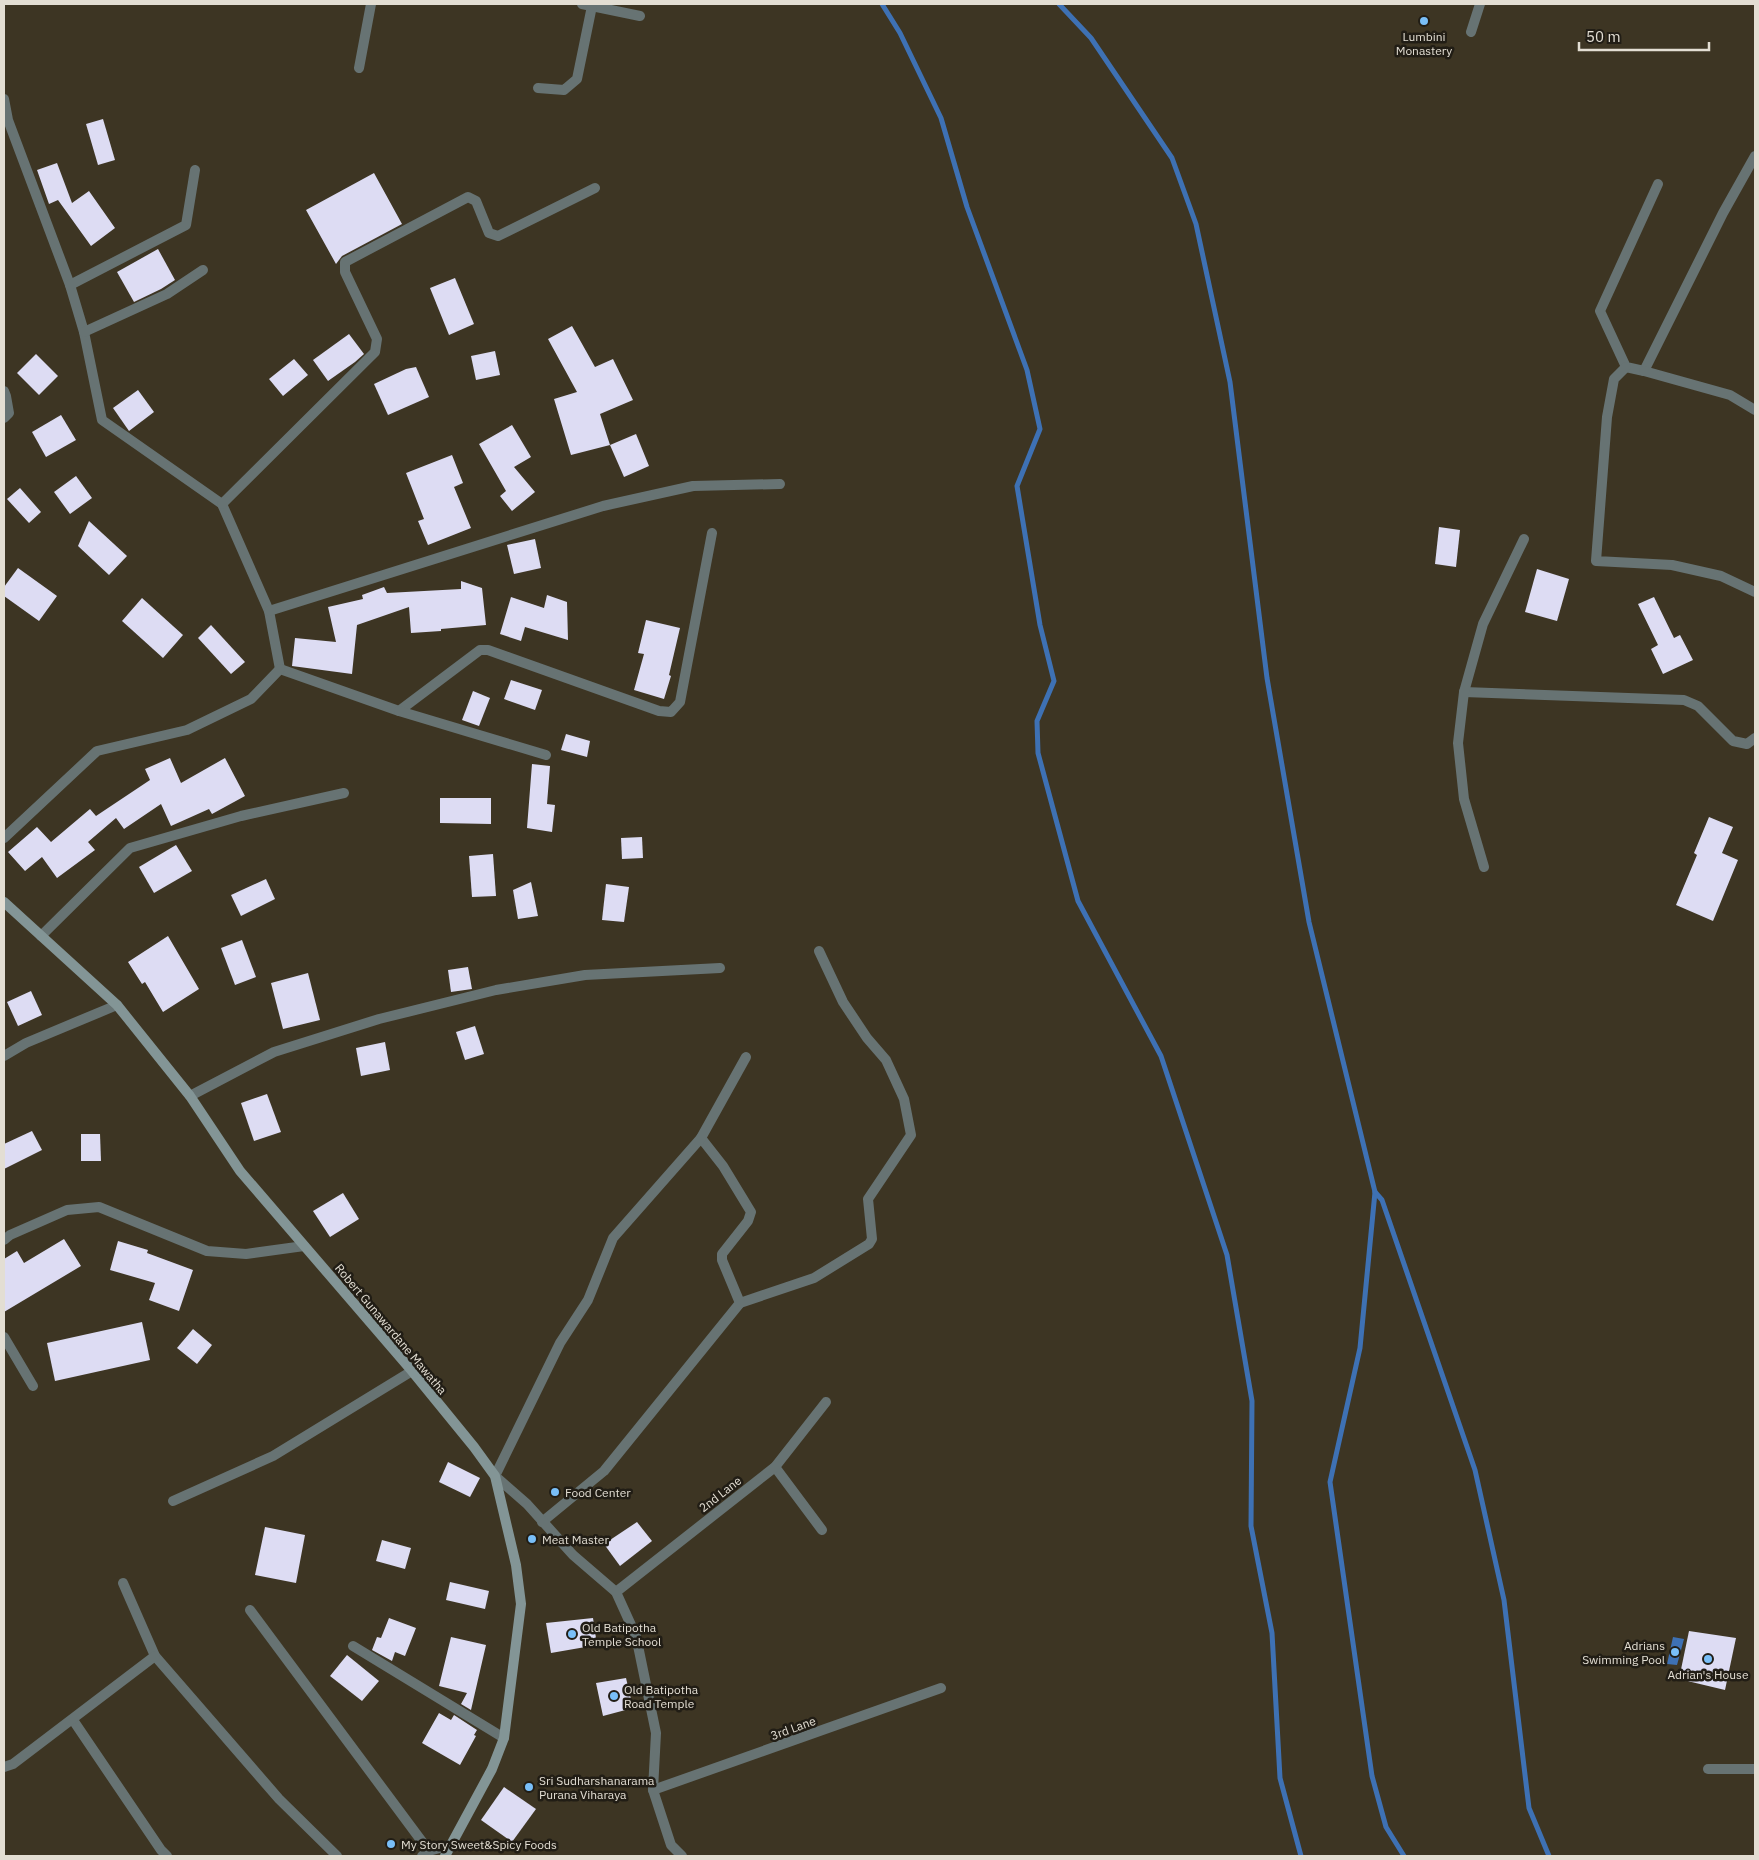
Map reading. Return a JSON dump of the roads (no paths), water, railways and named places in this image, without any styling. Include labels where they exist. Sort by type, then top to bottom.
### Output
[{"type":"street","points":[[359,68],[371,4]]},
{"type":"street","points":[[1471,32],[1480,4]]},
{"type":"street","points":[[538,88],[564,90],[576,79],[587,5],[640,16]]},
{"type":"street","points":[[4,99],[8,120],[70,285],[84,332],[102,420],[222,504],[269,611],[280,669]]},
{"type":"street","points":[[1644,371],[1723,213],[1755,156]]},
{"type":"street","points":[[70,285],[186,225],[195,170]]},
{"type":"street","points":[[1626,367],[1600,311],[1658,184]]},
{"type":"street","points":[[222,504],[375,352],[377,340],[345,272],[345,262],[468,197],[476,201],[489,234],[498,236],[595,188]]},
{"type":"street","points":[[84,332],[167,294],[203,270]]},
{"type":"street","points":[[1626,367],[1730,395],[1755,410]]},
{"type":"street","points":[[1626,367],[1614,379],[1607,417],[1596,561],[1672,566],[1721,576],[1755,592]]},
{"type":"street","points":[[4,391],[9,413],[4,418]]},
{"type":"street","points":[[269,611],[603,506],[693,486],[780,484]]},
{"type":"street","points":[[400,711],[480,650],[488,650],[659,711],[671,712],[680,702],[712,533]]},
{"type":"street","points":[[1484,867],[1464,799],[1458,743],[1464,692],[1483,624],[1524,539]]},
{"type":"street","points":[[280,669],[400,711],[546,755]]},
{"type":"street","points":[[4,838],[98,751],[187,730],[251,699],[280,669]]},
{"type":"street","points":[[1464,692],[1684,700],[1698,706],[1733,741],[1747,744],[1755,738]]},
{"type":"street","points":[[41,936],[130,848],[242,816],[344,793]]},
{"type":"street","name":"Robert Gunawardane Mawatha","points":[[4,902],[117,1005],[190,1096],[240,1171],[412,1371],[474,1447],[495,1476],[516,1565],[521,1604],[504,1738],[492,1769],[445,1856]]},
{"type":"street","points":[[542,1522],[604,1472],[740,1302],[814,1278],[869,1244],[872,1239],[868,1199],[910,1135],[904,1099],[886,1060],[867,1038],[844,1002],[819,951]]},
{"type":"street","points":[[190,1096],[274,1052],[378,1019],[496,990],[585,975],[720,968]]},
{"type":"street","points":[[4,1056],[26,1043],[117,1005]]},
{"type":"street","points":[[682,1856],[672,1845],[652,1790],[656,1732],[636,1636],[616,1592],[573,1555],[527,1504],[495,1476],[560,1343],[588,1300],[613,1238],[701,1138],[746,1057]]},
{"type":"street","points":[[701,1138],[723,1166],[751,1212],[748,1221],[722,1254],[722,1260],[740,1302]]},
{"type":"street","points":[[4,1240],[10,1235],[67,1210],[99,1207],[207,1251],[246,1254],[304,1246]]},
{"type":"street","points":[[4,1338],[33,1386]]},
{"type":"street","points":[[173,1501],[273,1456],[412,1371]]},
{"type":"street","name":"2nd Lane","points":[[616,1592],[775,1467],[826,1402]]},
{"type":"street","points":[[775,1467],[822,1530]]},
{"type":"street","points":[[123,1583],[155,1656],[279,1799],[337,1856]]},
{"type":"street","points":[[250,1610],[426,1854],[450,1845]]},
{"type":"street","points":[[353,1646],[504,1738]]},
{"type":"street","points":[[4,1767],[14,1764],[155,1656]]},
{"type":"street","name":"3rd Lane","points":[[652,1790],[941,1688]]},
{"type":"street","points":[[73,1720],[161,1850],[168,1856]]},
{"type":"street","points":[[1708,1769],[1755,1769]]},
{"type":"water","name":"Adrians Swimming Pool","points":[[1673,1637],[1684,1639],[1677,1665],[1667,1664]]},
{"type":"waterway","points":[[882,4],[900,33],[941,118],[967,207],[1027,370],[1040,429],[1017,486],[1040,625],[1054,681],[1037,721],[1038,753],[1078,901],[1161,1056],[1227,1255],[1252,1401],[1251,1526],[1272,1633],[1280,1778],[1301,1856]]},
{"type":"waterway","points":[[1059,4],[1091,38],[1172,158],[1196,224],[1230,382],[1267,678],[1309,922],[1375,1192],[1360,1348],[1330,1482],[1372,1776],[1386,1827],[1404,1856]]},
{"type":"waterway","points":[[1375,1192],[1382,1200],[1475,1470],[1504,1600],[1529,1808],[1549,1856]]},
{"type":"place","name":"Lumbini Monastery","points":[[1424,21]]},
{"type":"place","name":"Food Center","points":[[555,1492]]},
{"type":"place","name":"Meat Master","points":[[532,1539]]},
{"type":"place","name":"Old Batipotha Temple School","points":[[572,1634]]},
{"type":"place","name":"Adrians Swimming Pool","points":[[1675,1652]]},
{"type":"place","name":"Adrian's House","points":[[1708,1659]]},
{"type":"place","name":"Old Batipotha Road Temple","points":[[614,1696]]},
{"type":"place","name":"Sri Sudharshanarama Purana Viharaya","points":[[529,1787]]},
{"type":"place","name":"My Story Sweet&Spicy Foods","points":[[391,1844]]}]
